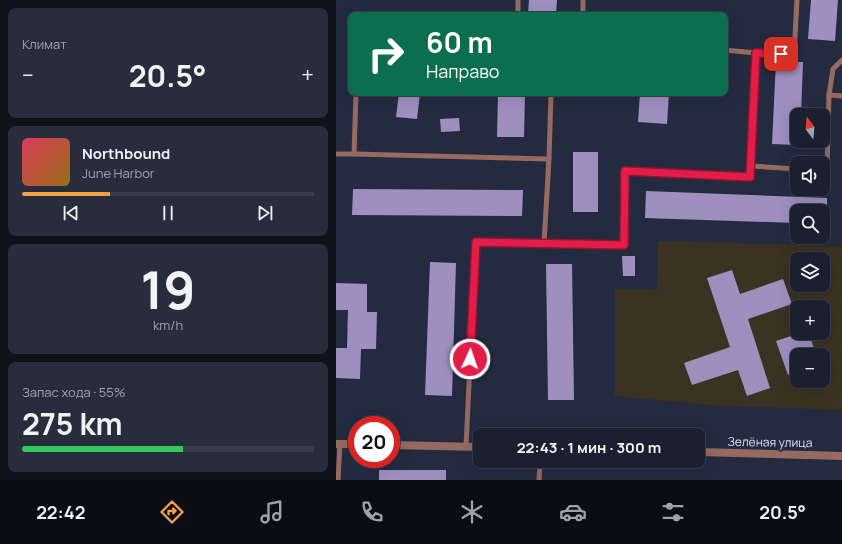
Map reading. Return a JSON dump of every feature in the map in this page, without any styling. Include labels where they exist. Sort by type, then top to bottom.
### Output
[{"type":"street","points":[[400,445],[473,446]]},
{"type":"street","name":"Зелёная улица","points":[[705,452],[842,456]]},
{"type":"lane","points":[[518,0],[518,12]]},
{"type":"lane","points":[[583,0],[583,12]]},
{"type":"lane","points":[[728,50],[794,55],[797,0]]},
{"type":"lane","points":[[466,446],[476,242],[624,245],[625,171],[750,177],[756,53]]},
{"type":"lane","points":[[827,156],[829,95],[833,69],[842,60]]},
{"type":"lane","points":[[829,95],[842,96]]},
{"type":"lane","points":[[354,154],[356,96]]},
{"type":"lane","points":[[544,243],[551,96]]},
{"type":"lane","points":[[336,154],[549,159]]},
{"type":"lane","points":[[751,166],[790,169]]},
{"type":"lane","points":[[338,444],[338,480]]},
{"type":"lane","points":[[539,480],[540,468]]},
{"type":"shaded area","points":[[658,241],[842,246],[842,410],[710,405],[615,396],[615,289],[657,290]]},
{"type":"building","points":[[529,0],[557,0],[556,12],[528,12]]},
{"type":"building","points":[[811,0],[838,0],[835,41],[808,39]]},
{"type":"building","points":[[776,61],[803,62],[801,108],[790,108],[790,145],[772,144]]},
{"type":"building","points":[[399,96],[420,96],[417,119],[396,117]]},
{"type":"building","points":[[498,96],[525,96],[524,137],[497,137]]},
{"type":"building","points":[[640,96],[669,96],[667,124],[638,122]]},
{"type":"building","points":[[459,118],[460,131],[441,132],[440,119]]},
{"type":"building","points":[[573,152],[598,152],[598,212],[573,212]]},
{"type":"building","points":[[353,189],[523,190],[522,216],[352,215]]},
{"type":"building","points":[[646,191],[827,198],[827,204],[790,204],[790,223],[645,218]]},
{"type":"building","points":[[622,256],[635,256],[635,276],[623,276]]},
{"type":"building","points":[[430,262],[456,263],[452,396],[425,395]]},
{"type":"building","points":[[546,264],[572,264],[574,400],[548,400]]},
{"type":"building","points":[[732,270],[740,294],[783,279],[791,300],[790,305],[748,319],[770,388],[747,396],[738,370],[692,385],[684,363],[730,347],[707,278]]},
{"type":"building","points":[[336,283],[367,284],[367,312],[377,312],[376,349],[361,349],[360,379],[336,378],[336,348],[347,348],[348,310],[336,310]]},
{"type":"building","points":[[790,336],[790,340],[811,340],[814,348],[790,348],[790,374],[788,375],[776,341]]},
{"type":"building","points":[[379,470],[446,470],[446,480],[379,480]]},
{"type":"route","points":[[470,359],[476,242],[624,245],[625,171],[750,177],[756,53],[781,54]]}]
